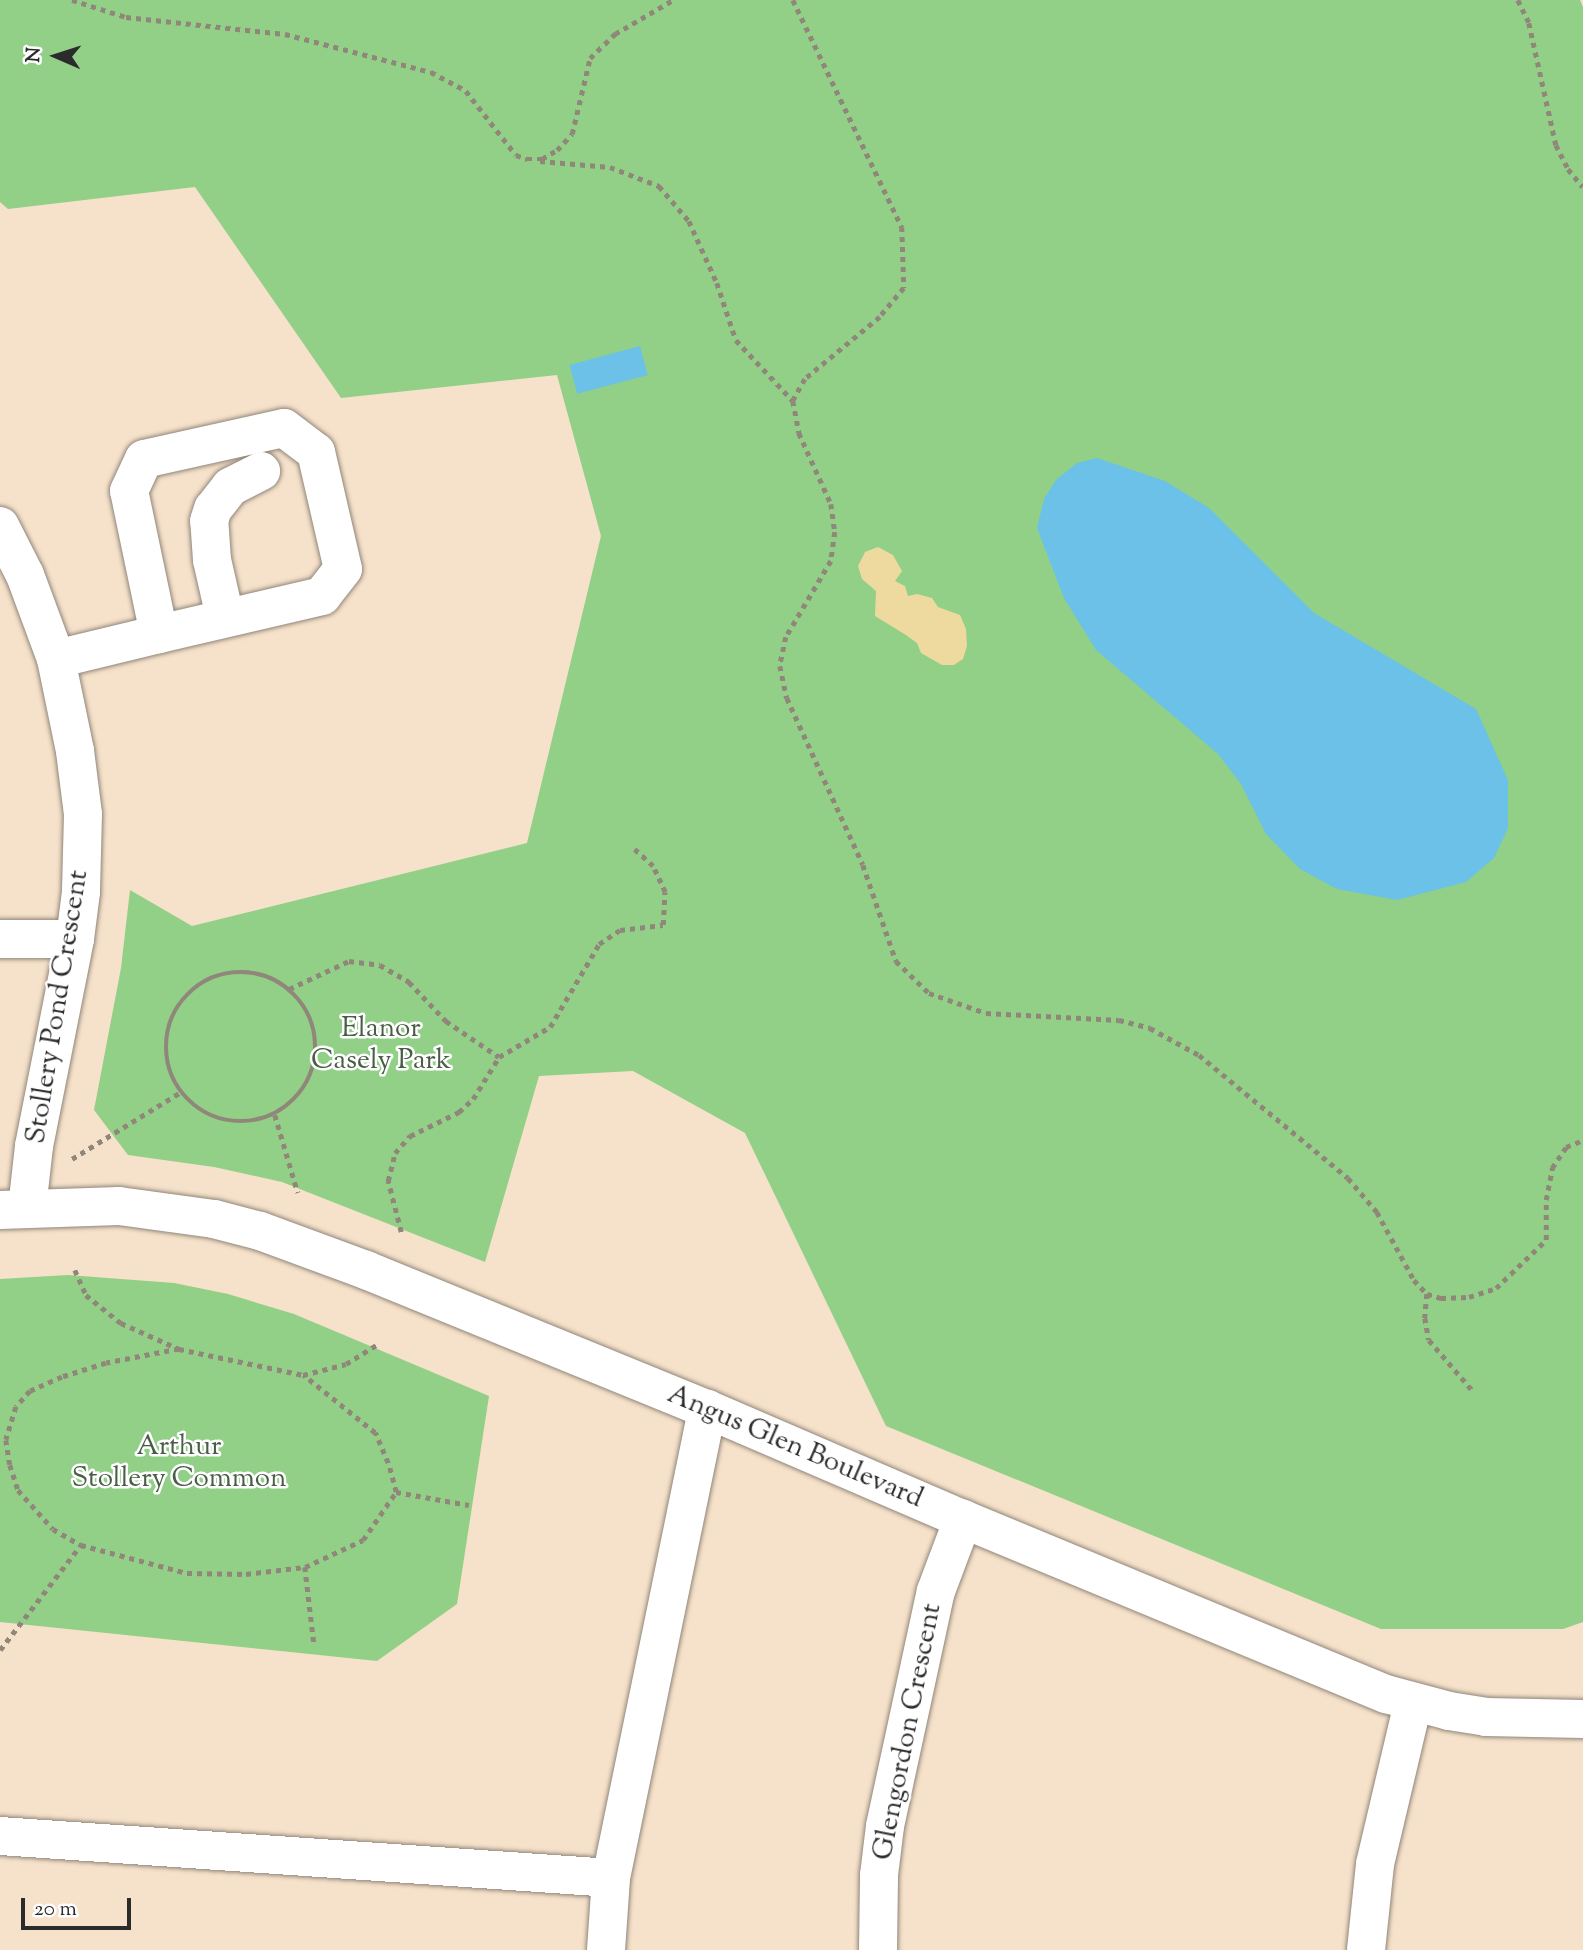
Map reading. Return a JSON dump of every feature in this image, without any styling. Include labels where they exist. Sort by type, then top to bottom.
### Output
[{"type":"street","points":[[56,659],[321,596],[343,569],[316,452],[284,428],[144,460],[129,491],[159,634]]},
{"type":"street","points":[[225,617],[212,560],[209,521],[216,503],[230,487],[261,471]]},
{"type":"street","name":"Stollery Pond Crescent","points":[[0,526],[26,575],[56,659],[74,740],[83,814],[81,892],[75,939],[34,1146],[14,1209]]},
{"type":"street","points":[[0,939],[75,939]]},
{"type":"street","name":"Angus Glen Boulevard","points":[[14,1209],[79,1205],[161,1210],[260,1231],[366,1270],[707,1409],[1359,1684],[1413,1703],[1486,1717],[1583,1719]]},
{"type":"street","points":[[606,1950],[611,1878],[707,1409]]},
{"type":"street","name":"Glengordon Crescent","points":[[878,1950],[879,1875],[885,1826],[936,1591],[963,1519]]},
{"type":"street","points":[[1366,1950],[1375,1864],[1413,1703]]},
{"type":"street","points":[[0,1836],[611,1878]]},
{"type":"path","points":[[72,0],[126,17],[285,34],[431,72],[466,91],[516,155],[527,159],[610,167],[659,186],[689,221],[717,283],[736,340],[793,401],[799,433],[831,503],[835,532],[831,561],[786,637],[780,666],[787,698],[863,865],[896,961],[929,993],[986,1013],[1119,1020],[1150,1028],[1199,1055],[1348,1178],[1377,1212],[1414,1279],[1427,1294],[1441,1298],[1469,1297],[1496,1288],[1546,1240],[1546,1200],[1552,1168],[1566,1147],[1583,1140]]},
{"type":"path","points":[[527,159],[542,159],[557,150],[572,134],[590,58],[615,34],[673,0]]},
{"type":"path","points":[[793,0],[902,227],[904,288],[880,317],[805,379],[793,401]]},
{"type":"path","points":[[1518,0],[1529,23],[1556,145],[1568,169],[1583,187]]},
{"type":"path","points":[[401,1232],[388,1181],[395,1153],[410,1136],[459,1112],[473,1099],[499,1057],[550,1027],[599,944],[620,930],[663,925],[665,892],[653,866],[634,849]]},
{"type":"path","points":[[289,989],[349,961],[380,965],[409,982],[446,1021],[499,1057]]},
{"type":"path","points":[[244,972],[268,976],[289,989],[306,1007],[315,1031],[316,1056],[309,1079],[295,1100],[275,1115],[250,1122],[224,1120],[200,1110],[181,1092],[170,1072],[166,1049],[170,1025],[179,1004],[197,986],[219,975],[244,972]]},
{"type":"path","points":[[71,1160],[181,1092]]},
{"type":"path","points":[[275,1115],[298,1193]]},
{"type":"path","points":[[75,1270],[86,1296],[121,1323],[179,1349],[303,1375],[346,1364],[377,1345]]},
{"type":"path","points":[[1427,1294],[1425,1318],[1429,1340],[1473,1391]]},
{"type":"path","points":[[179,1349],[106,1363],[30,1391],[16,1407],[3,1439],[18,1490],[53,1529],[81,1545],[187,1573],[246,1574],[304,1567],[363,1540],[396,1492],[388,1463],[375,1433],[303,1375]]},
{"type":"path","points":[[396,1492],[469,1506]]},
{"type":"path","points":[[0,1650],[81,1545]]},
{"type":"path","points":[[304,1567],[314,1644]]},
{"type":"green space","name":"Elanor Casely Park","points":[[0,0],[1580,0],[1583,7],[1583,1622],[1563,1629],[1381,1629],[886,1426],[745,1133],[633,1071],[539,1076],[485,1262],[282,1182],[214,1167],[128,1155],[94,1110],[121,968],[130,890],[192,926],[527,843],[601,536],[557,375],[341,398],[195,187],[8,209],[0,202]]},
{"type":"green space","name":"Arthur Stollery Common","points":[[68,1275],[174,1283],[228,1294],[294,1314],[489,1396],[457,1604],[377,1661],[0,1622],[0,1279]]},
{"type":"sand","points":[[878,547],[893,555],[902,571],[895,581],[905,586],[908,596],[917,594],[932,598],[938,607],[960,615],[966,629],[967,646],[963,659],[954,665],[942,665],[921,653],[917,643],[875,616],[876,591],[862,579],[858,566],[865,552]]},
{"type":"water","points":[[640,346],[648,375],[577,394],[569,365]]},
{"type":"water","points":[[1097,458],[1165,481],[1209,508],[1314,613],[1476,709],[1508,780],[1508,828],[1494,858],[1466,882],[1397,900],[1337,889],[1300,869],[1266,834],[1241,784],[1218,754],[1096,650],[1064,598],[1037,528],[1044,499],[1056,480],[1077,463]]}]
